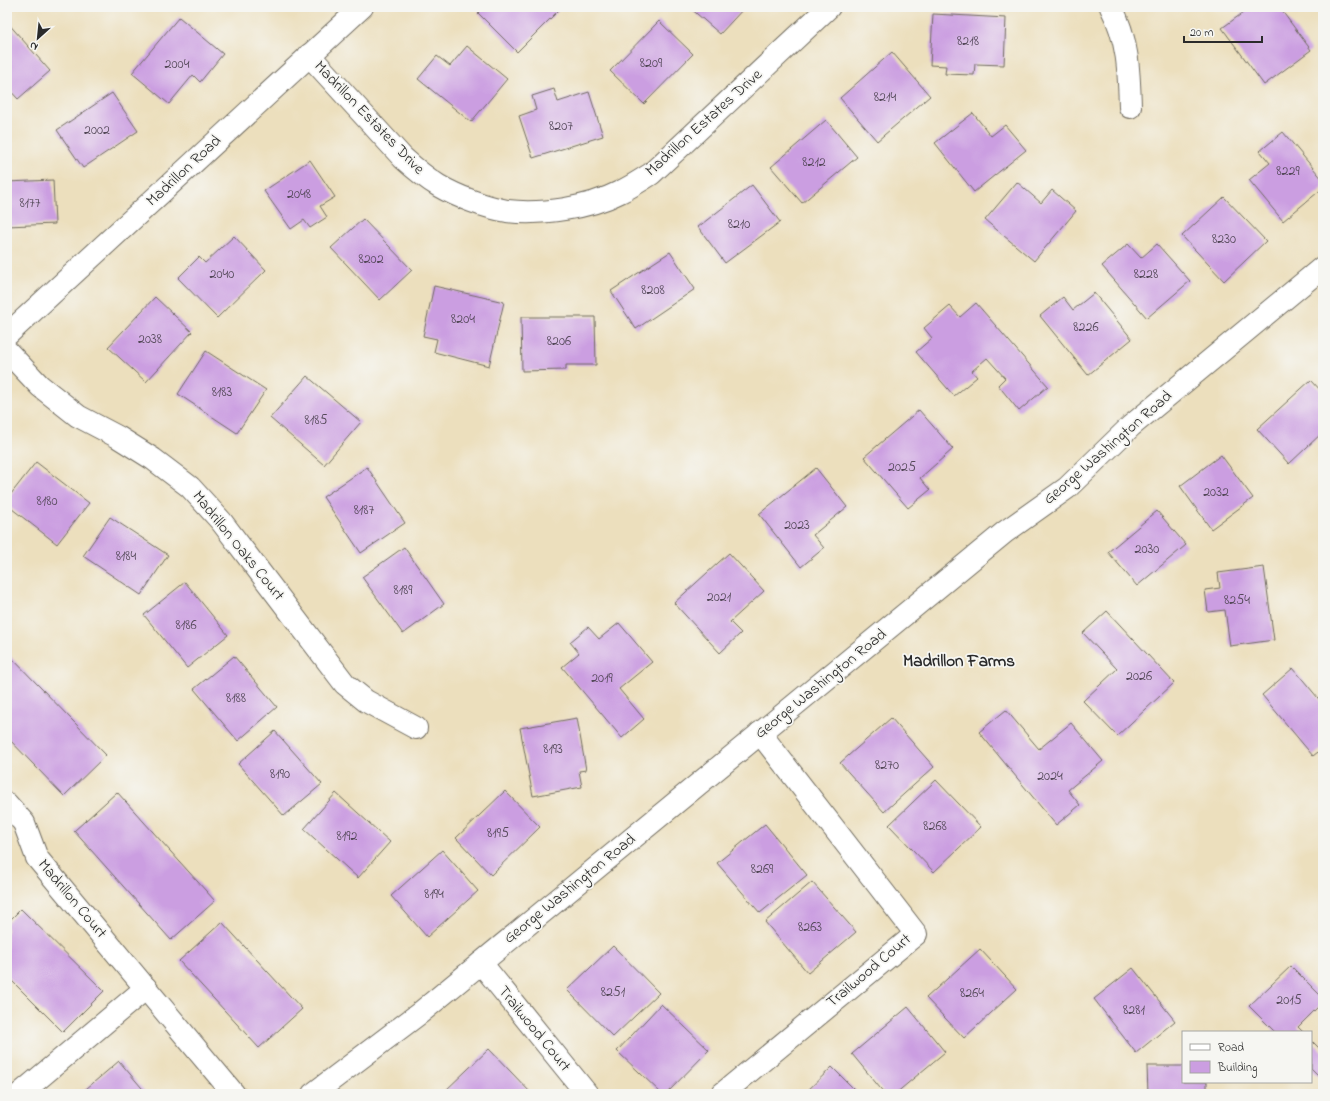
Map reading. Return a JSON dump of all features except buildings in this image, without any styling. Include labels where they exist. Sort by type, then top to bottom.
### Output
[{"type":"street","name":"Madrillon Road","points":[[7,335],[362,7]]},
{"type":"street","name":"Madrillon Estates Drive","points":[[309,55],[403,158],[419,172],[439,186],[472,201],[507,210],[548,212],[585,206],[619,193],[651,174],[830,7]]},
{"type":"street","points":[[1111,7],[1122,34],[1128,66],[1130,107]]},
{"type":"street","name":"George Washington Road","points":[[313,1094],[420,1013],[1005,532],[1067,488],[1131,426],[1323,267]]},
{"type":"street","name":"Madrillon Oaks Court","points":[[7,350],[40,386],[78,416],[118,437],[153,458],[190,487],[221,521],[345,684],[366,701],[416,728]]},
{"type":"street","name":"Trailwood Court","points":[[722,1094],[916,934],[760,733]]},
{"type":"street","name":"Madrillon Court","points":[[7,804],[24,823],[37,858],[234,1094]]},
{"type":"street","name":"Trailwood Court","points":[[481,963],[587,1094]]},
{"type":"street","points":[[20,1094],[146,988]]},
{"type":"district","name":"Madrillon Farms","points":[[959,661]]}]
